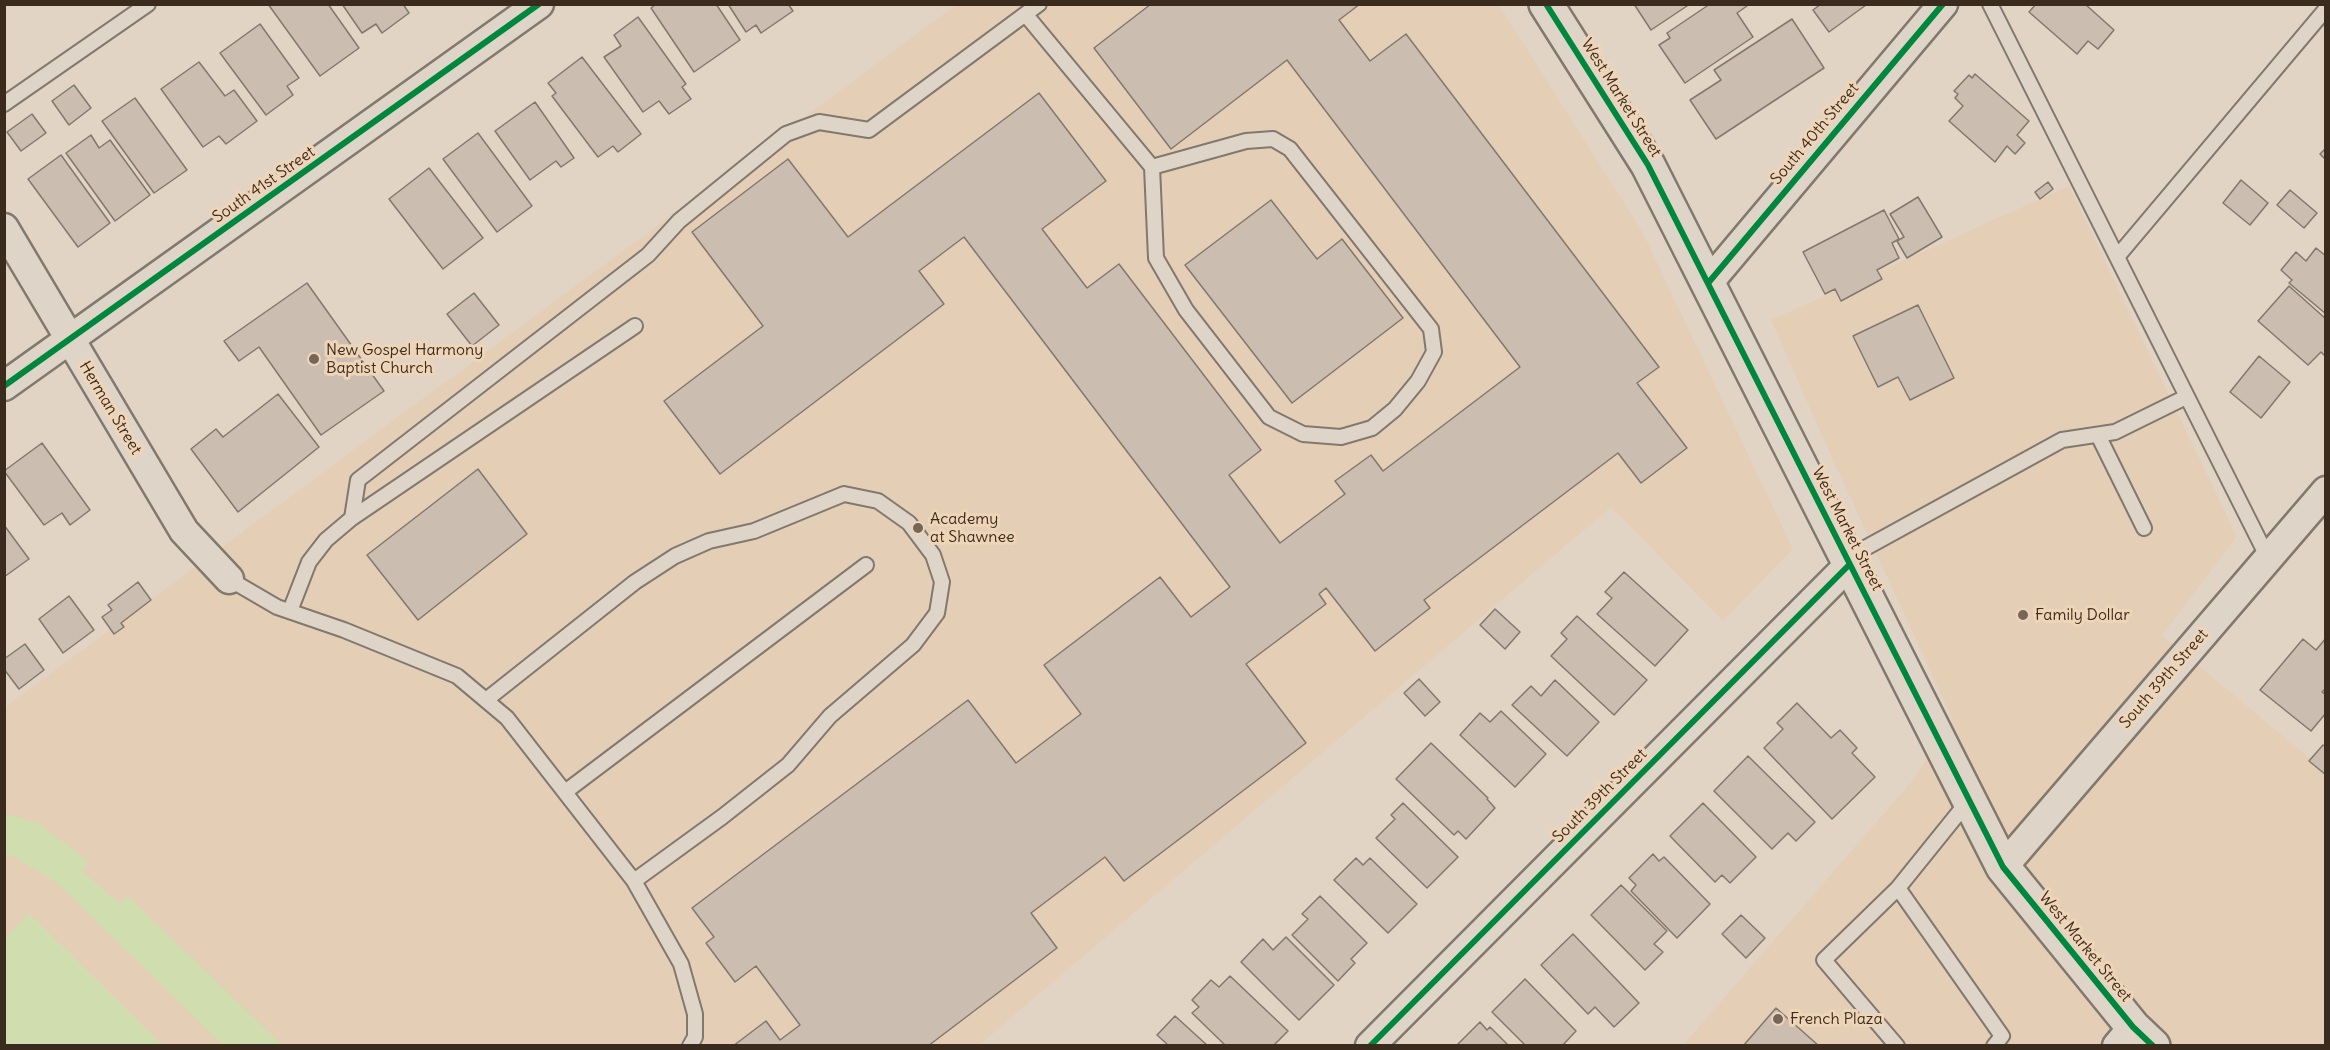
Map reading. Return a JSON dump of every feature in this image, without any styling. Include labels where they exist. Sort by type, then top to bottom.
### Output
[{"type":"street","name":"South 41st Street","points":[[4,386],[539,4]]},
{"type":"street","name":"West Market Street","points":[[1546,4],[1648,165],[2003,867],[2134,1039]]},
{"type":"street","name":"South 40th Street","points":[[1709,282],[1943,4]]},
{"type":"street","name":"Herman Street","points":[[4,228],[184,531],[229,579]]},
{"type":"street","name":"South 39th Street","points":[[2003,867],[2325,491]]},
{"type":"street","name":"South 39th Street","points":[[1370,1046],[1848,562]]},
{"type":"lane","points":[[4,104],[148,4]]},
{"type":"lane","points":[[352,518],[358,480],[648,255],[679,221],[786,134],[819,122],[869,130],[1039,4]]},
{"type":"lane","points":[[1990,4],[2268,558]]},
{"type":"lane","points":[[2116,257],[2325,9]]},
{"type":"lane","points":[[1026,15],[1152,167],[1156,258],[1186,310],[1269,417],[1303,434],[1341,437],[1372,428],[1395,409],[1418,381],[1434,352],[1431,329],[1290,149],[1273,139],[1246,141],[1152,167]]},
{"type":"lane","points":[[290,611],[309,562],[326,540],[352,518],[635,326]]},
{"type":"lane","points":[[1848,562],[2062,440],[2115,432],[2187,397]]},
{"type":"lane","points":[[2098,435],[2144,528]]},
{"type":"lane","points":[[486,700],[635,582],[675,556],[709,541],[754,531],[844,494],[878,501],[909,523],[933,555],[942,582],[937,613],[913,645],[830,716],[788,765],[722,817],[634,881]]},
{"type":"lane","points":[[565,792],[866,565]]},
{"type":"lane","points":[[229,579],[277,607],[344,630],[457,676],[507,718],[634,881],[681,963],[695,1014],[695,1037],[690,1046]]},
{"type":"lane","points":[[1897,1046],[1824,960],[1898,888],[1969,801]]},
{"type":"lane","points":[[1898,888],[2002,1036],[1994,1046]]},
{"type":"shaded area","name":"Academy at Shawnee","points":[[956,5],[1499,5],[1643,233],[1793,549],[1723,621],[1611,507],[979,1045],[5,1045],[4,708]]},
{"type":"shaded area","points":[[2069,186],[2237,537],[2162,635],[2325,771],[2325,1045],[1682,1046],[1913,780],[1953,720],[1771,320]]},
{"type":"green space","points":[[4,813],[38,823],[88,861],[82,871],[120,904],[128,896],[282,1045],[223,1045],[56,882],[5,854]]},
{"type":"green space","points":[[29,913],[163,1045],[5,1045],[5,938]]},
{"type":"building","points":[[268,4],[328,4],[359,48],[320,76]]},
{"type":"building","points":[[342,4],[403,4],[409,13],[382,33],[376,24],[362,33]]},
{"type":"building","points":[[656,4],[716,4],[740,40],[694,72],[651,8]]},
{"type":"building","points":[[728,4],[788,4],[793,11],[761,33],[756,25],[746,32]]},
{"type":"building","points":[[1151,4],[1360,4],[1339,20],[1370,61],[1406,34],[1659,367],[1637,383],[1687,448],[1641,483],[1618,453],[1424,600],[1430,608],[1375,651],[1326,588],[1319,594],[1326,604],[1246,664],[1306,743],[1124,881],[1105,857],[1031,913],[1057,948],[928,1046],[733,1046],[766,1021],[780,1040],[800,1025],[756,966],[735,982],[706,943],[714,937],[692,908],[968,700],[1016,763],[1081,714],[1044,665],[1160,577],[1191,617],[1230,587],[964,237],[919,271],[944,304],[720,474],[664,401],[763,326],[692,232],[788,159],[848,237],[1039,93],[1106,181],[1042,229],[1087,288],[1119,264],[1261,450],[1229,475],[1280,543],[1345,494],[1335,481],[1371,455],[1383,471],[1520,367],[1287,60],[1171,149],[1094,48]]},
{"type":"building","points":[[1634,4],[1690,4],[1651,30]]},
{"type":"building","points":[[1710,4],[1746,4],[1747,6],[1737,13],[1753,37],[1685,83],[1659,45],[1670,38],[1667,33]]},
{"type":"building","points":[[1821,4],[1866,5],[1829,32],[1813,10]]},
{"type":"building","points":[[2036,4],[2085,4],[2114,30],[2098,49],[2088,41],[2077,54],[2029,12]]},
{"type":"building","points":[[638,17],[686,84],[682,87],[691,99],[669,114],[659,101],[643,112],[604,57],[621,46],[614,35]]},
{"type":"building","points":[[1792,19],[1824,68],[1716,139],[1690,100],[1721,80],[1714,70]]},
{"type":"building","points":[[260,24],[299,78],[287,86],[293,95],[266,115],[220,53]]},
{"type":"building","points":[[582,57],[641,134],[618,152],[613,146],[598,157],[552,96],[556,93],[548,83]]},
{"type":"building","points":[[199,62],[225,96],[234,90],[257,121],[226,144],[219,136],[203,147],[161,89]]},
{"type":"building","points":[[1975,74],[2029,121],[2017,135],[2025,143],[2015,154],[2007,146],[1995,162],[1949,121],[1963,106],[1955,98],[1958,94],[1954,91],[1969,75],[1972,78]]},
{"type":"building","points":[[74,85],[91,108],[69,125],[52,101]]},
{"type":"building","points":[[135,98],[187,170],[154,193],[102,121]]},
{"type":"building","points":[[535,102],[574,158],[561,167],[556,161],[530,180],[495,131]]},
{"type":"building","points":[[32,114],[46,133],[21,151],[7,132]]},
{"type":"building","points":[[478,133],[532,206],[497,232],[443,159]]},
{"type":"building","points":[[91,135],[99,148],[110,140],[150,195],[115,221],[66,153]]},
{"type":"building","points":[[2326,148],[2326,160],[2320,154]]},
{"type":"building","points":[[61,155],[110,223],[78,247],[28,179]]},
{"type":"building","points":[[429,168],[483,238],[443,269],[389,199]]},
{"type":"building","points":[[2241,180],[2268,203],[2250,225],[2223,203]]},
{"type":"building","points":[[2048,182],[2053,189],[2040,199],[2035,192]]},
{"type":"building","points":[[2290,190],[2317,213],[2304,228],[2277,205]]},
{"type":"building","points":[[1918,197],[1942,237],[1907,258],[1897,241],[1904,237],[1890,214]]},
{"type":"building","points":[[1271,200],[1317,259],[1342,239],[1403,318],[1292,403],[1185,265]]},
{"type":"building","points":[[1884,210],[1899,239],[1892,243],[1899,258],[1877,270],[1882,279],[1841,301],[1835,289],[1825,294],[1803,252]]},
{"type":"building","points":[[2316,248],[2326,256],[2326,314],[2289,283],[2292,280],[2281,270],[2296,252],[2306,261]]},
{"type":"building","name":"New Gospel Harmony Baptist Church","points":[[307,283],[384,391],[321,435],[259,347],[239,361],[224,341]]},
{"type":"building","points":[[2289,286],[2326,319],[2326,354],[2321,352],[2308,365],[2258,321]]},
{"type":"building","points":[[474,293],[499,325],[472,346],[447,314]]},
{"type":"building","points":[[1918,305],[1954,378],[1910,400],[1898,377],[1878,387],[1853,336]]},
{"type":"building","points":[[2259,356],[2290,382],[2261,418],[2230,392]]},
{"type":"building","points":[[278,394],[319,447],[238,512],[191,449],[216,429],[223,437]]},
{"type":"building","points":[[42,443],[90,510],[70,525],[62,513],[44,525],[4,471]]},
{"type":"building","points":[[478,469],[527,534],[418,620],[367,555]]},
{"type":"building","points":[[4,525],[29,559],[4,577]]},
{"type":"building","points":[[1624,572],[1688,630],[1655,666],[1597,614],[1612,598],[1605,592]]},
{"type":"building","points":[[138,582],[151,600],[121,623],[124,627],[114,634],[102,617],[112,610],[108,605]]},
{"type":"building","points":[[69,596],[94,630],[63,653],[39,619]]},
{"type":"building","points":[[1495,609],[1520,632],[1505,649],[1480,625]]},
{"type":"building","points":[[1577,616],[1647,680],[1614,715],[1551,656],[1567,639],[1561,633]]},
{"type":"building","points":[[2326,638],[2326,688],[2322,692],[2326,695],[2326,713],[2311,731],[2260,690],[2303,639],[2316,650]]},
{"type":"building","points":[[25,644],[44,670],[19,689],[4,669],[4,659]]},
{"type":"building","points":[[1419,679],[1440,702],[1425,716],[1404,693]]},
{"type":"building","points":[[1555,680],[1599,722],[1567,756],[1512,705],[1531,686],[1541,696]]},
{"type":"building","points":[[1797,703],[1831,738],[1840,730],[1857,748],[1852,753],[1875,777],[1832,819],[1764,748],[1783,729],[1777,723]]},
{"type":"building","points":[[1501,711],[1546,754],[1515,787],[1460,735],[1480,713],[1490,722]]},
{"type":"building","points":[[1431,743],[1488,798],[1495,808],[1466,839],[1458,831],[1454,835],[1396,779]]},
{"type":"building","points":[[2323,745],[2326,747],[2326,775],[2309,761]]},
{"type":"building","points":[[1748,756],[1815,822],[1796,841],[1788,833],[1772,849],[1714,791]]},
{"type":"building","points":[[1403,803],[1458,857],[1427,888],[1376,838],[1395,819],[1391,815]]},
{"type":"building","points":[[1703,803],[1756,857],[1730,883],[1722,875],[1715,882],[1670,836]]},
{"type":"building","points":[[1653,854],[1659,861],[1664,857],[1710,904],[1677,938],[1631,891],[1636,885],[1629,878]]},
{"type":"building","points":[[1356,858],[1363,865],[1370,858],[1417,904],[1388,933],[1334,880]]},
{"type":"building","points":[[1621,885],[1667,931],[1654,944],[1663,952],[1645,970],[1591,915]]},
{"type":"building","points":[[1320,896],[1367,943],[1351,959],[1355,963],[1338,981],[1292,935],[1308,919],[1302,914]]},
{"type":"building","points":[[1741,915],[1765,938],[1746,958],[1722,934]]},
{"type":"building","points":[[1573,934],[1639,1003],[1614,1027],[1595,1007],[1588,1014],[1541,965]]},
{"type":"building","points":[[1286,937],[1334,985],[1299,1020],[1241,962],[1263,939],[1273,950]]},
{"type":"building","points":[[1230,976],[1288,1031],[1273,1046],[1226,1046],[1192,1013],[1199,1007],[1192,1000],[1211,980],[1219,987]]},
{"type":"building","points":[[1525,979],[1576,1031],[1562,1046],[1526,1046],[1492,1012]]},
{"type":"building","name":"French Plaza","points":[[1776,1008],[1801,1030],[1819,1046],[1743,1046]]},
{"type":"building","points":[[1175,1016],[1208,1046],[1165,1046],[1167,1044],[1157,1035]]},
{"type":"building","points":[[1480,1022],[1487,1030],[1490,1027],[1509,1046],[1456,1046]]},
{"type":"cycle path","points":[[4,386],[539,4]]},
{"type":"cycle path","points":[[1546,4],[1648,165],[2003,867],[2133,1027],[2153,1046]]},
{"type":"cycle path","points":[[1709,282],[1943,4]]},
{"type":"cycle path","points":[[1370,1046],[1849,565]]},
{"type":"place","name":"New Gospel Harmony Baptist Church","points":[[314,359]]},
{"type":"place","name":"Academy at Shawnee","points":[[918,528]]},
{"type":"place","name":"Family Dollar","points":[[2023,615]]},
{"type":"place","name":"French Plaza","points":[[1778,1019]]}]
